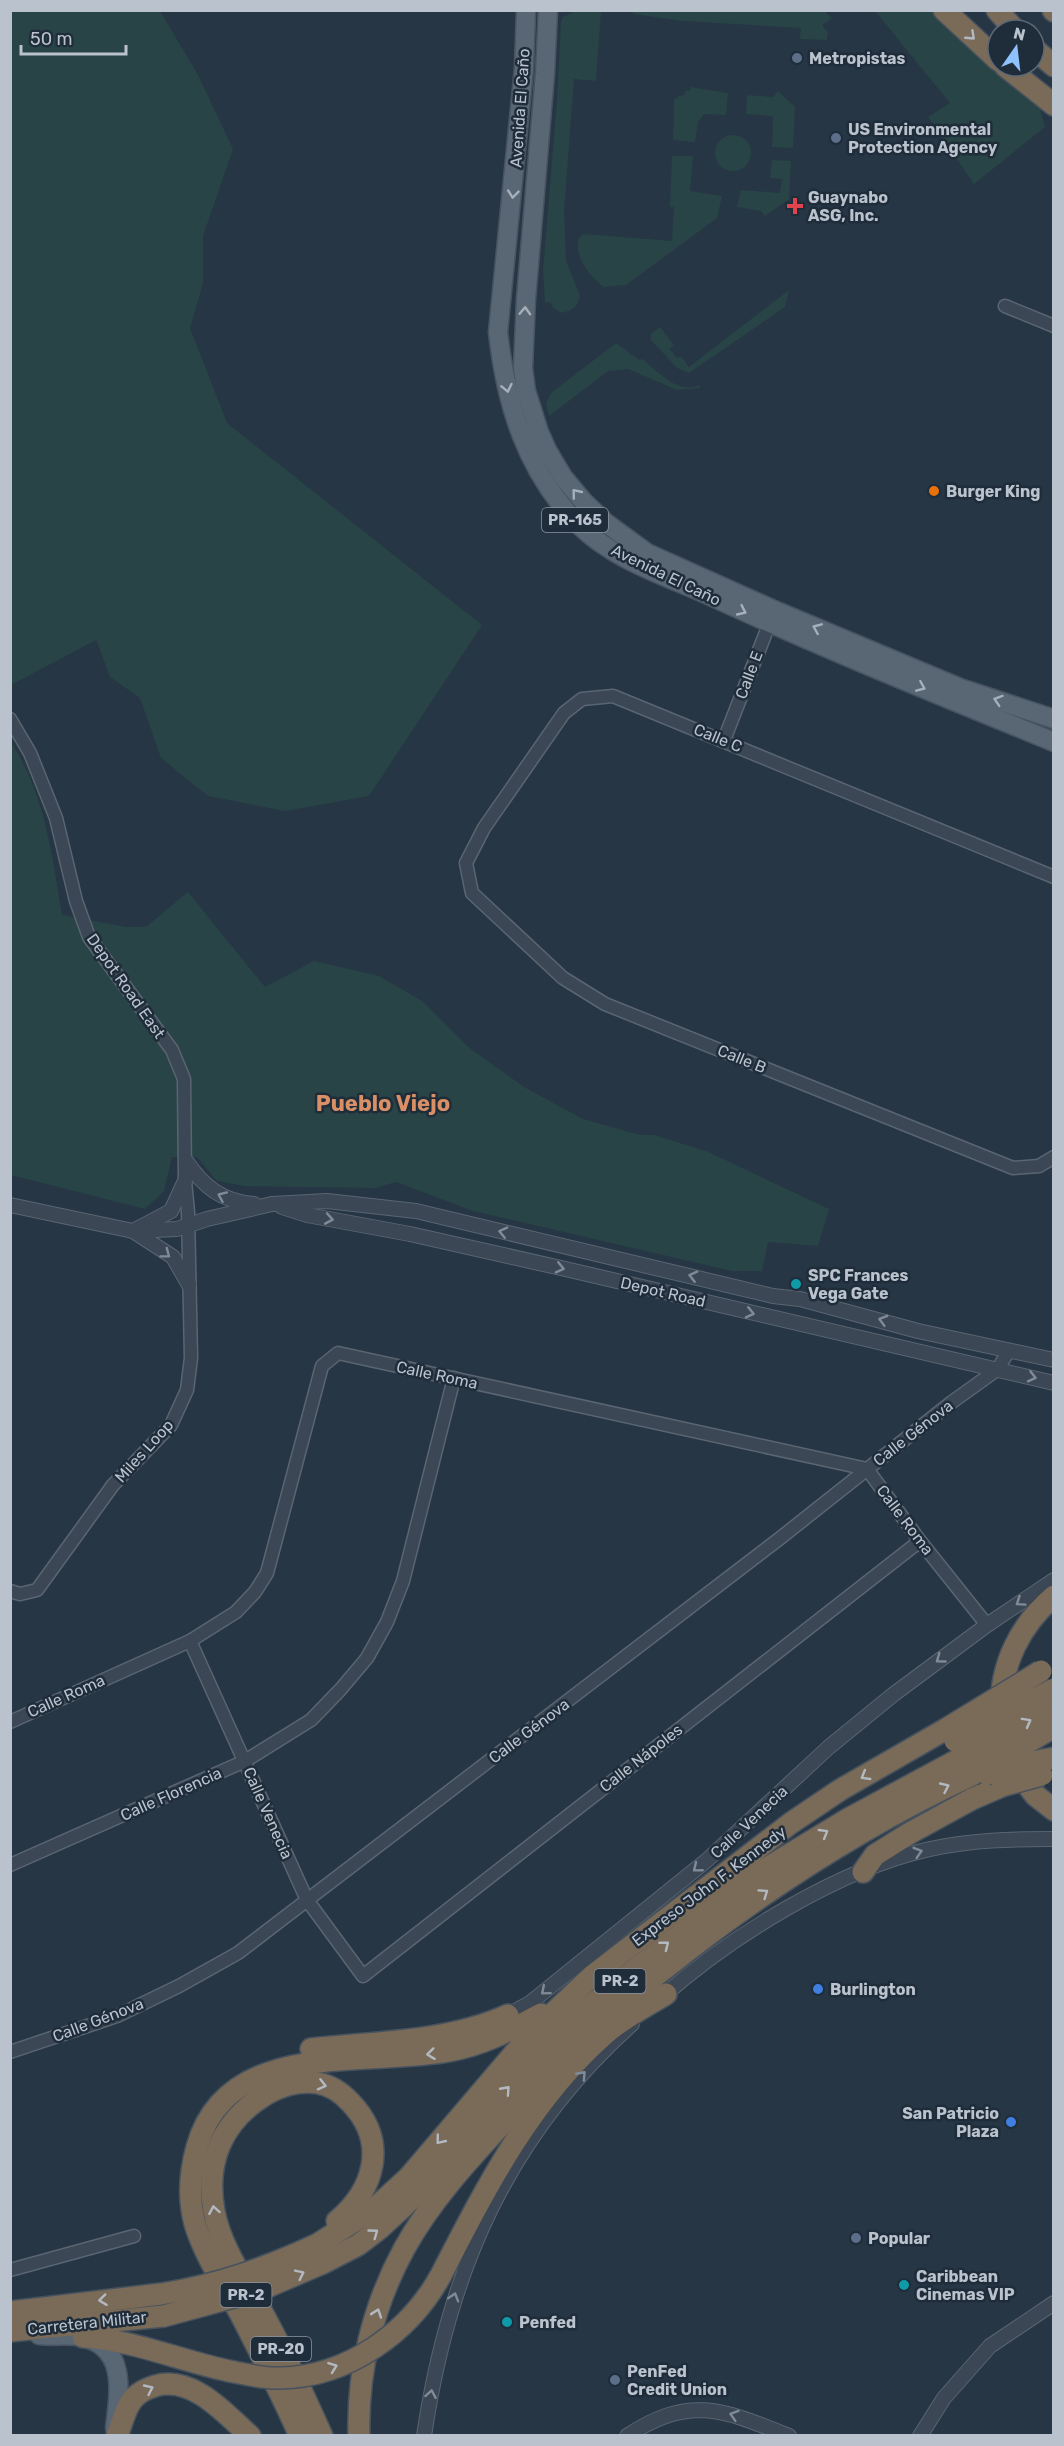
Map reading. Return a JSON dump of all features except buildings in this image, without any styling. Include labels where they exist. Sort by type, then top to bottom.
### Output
[{"type":"highway","points":[[944,10],[986,49]]},
{"type":"highway","points":[[1020,78],[1053,105]]},
{"type":"highway","points":[[1053,1596],[1032,1616],[1009,1658],[1002,1688],[1001,1707],[1005,1748],[1025,1783],[1053,1810]]},
{"type":"highway","points":[[1009,1658],[1031,1631],[1053,1611]]},
{"type":"highway","name":"Expreso John F. Kennedy","points":[[164,2316],[260,2290],[321,2254],[409,2177],[530,2035],[592,1977],[674,1911],[791,1823],[840,1790],[916,1746],[959,1750],[1047,1666]]},
{"type":"highway","points":[[359,2436],[358,2411],[363,2370],[375,2319],[388,2283],[404,2250],[417,2229],[465,2166],[555,2064],[586,2032],[721,1924],[770,1888],[882,1821],[959,1750],[1053,1689]]},
{"type":"highway","name":"Expreso John F. Kennedy","points":[[161,2294],[197,2288],[268,2267],[358,2245],[379,2229],[428,2182],[545,2047],[582,2012],[628,1974],[762,1871],[959,1750],[1053,1706]]},
{"type":"highway","points":[[959,1750],[1053,1727]]},
{"type":"highway","points":[[959,1750],[992,1774],[1031,1762],[1050,1769]]},
{"type":"highway","points":[[863,1872],[875,1854],[910,1833],[972,1799],[1050,1769]]},
{"type":"highway","points":[[82,2337],[110,2338],[234,2372],[266,2378],[301,2377],[338,2366],[373,2349],[421,2307],[441,2275],[498,2166],[540,2104],[605,2034],[666,1994]]},
{"type":"highway","points":[[217,2106],[236,2089],[273,2070],[314,2062],[394,2058],[449,2051],[505,2034],[563,2003]]},
{"type":"highway","points":[[217,2106],[229,2082],[264,2059],[297,2050],[458,2032],[485,2025],[508,2015]]},
{"type":"highway","name":"PR-20","points":[[321,2254],[364,2190],[373,2166],[373,2144],[363,2118],[345,2096],[333,2088],[303,2082],[272,2091],[253,2102],[227,2128],[218,2147],[212,2184],[214,2210],[220,2232],[271,2328],[322,2436]]},
{"type":"highway","name":"PR-20","points":[[217,2106],[199,2139],[191,2171],[195,2224],[215,2269],[242,2316],[300,2436]]},
{"type":"highway","name":"Carretera Militar","points":[[10,2312],[161,2294]]},
{"type":"highway","name":"Carretera Militar","points":[[10,2332],[164,2316]]},
{"type":"highway","points":[[170,2355],[221,2392],[252,2436]]},
{"type":"highway","points":[[116,2436],[129,2404],[148,2388],[162,2384],[178,2384],[206,2398],[252,2436]]},
{"type":"main road","name":"Avenida El Caño","points":[[526,10],[524,68],[498,332],[504,375],[520,436],[531,460],[558,501],[595,539],[632,561],[960,688],[1053,719]]},
{"type":"main road","name":"Avenida El Caño","points":[[548,10],[545,73],[526,293],[523,368],[526,391],[539,432],[563,477],[583,501],[635,545],[659,559],[772,617],[1053,742]]},
{"type":"main road","points":[[10,2332],[82,2337],[103,2347],[119,2374],[116,2436]]},
{"type":"street","points":[[1005,306],[1053,326]]},
{"type":"street","name":"Calle E","points":[[724,740],[772,617]]},
{"type":"street","name":"Calle C","points":[[470,880],[466,863],[484,828],[564,713],[582,699],[613,696],[1053,878]]},
{"type":"street","name":"Depot Road East","points":[[10,719],[30,753],[56,818],[76,901],[89,937],[172,1050],[184,1079],[188,1226]]},
{"type":"street","name":"Calle B","points":[[470,880],[472,893],[555,970],[605,1005],[1013,1168],[1040,1166],[1053,1157]]},
{"type":"street","points":[[186,1161],[197,1178],[214,1193],[240,1203],[272,1204]]},
{"type":"street","points":[[134,1231],[171,1211],[185,1181]]},
{"type":"street","name":"Depot Road","points":[[134,1231],[177,1229],[207,1219],[272,1204],[327,1201],[416,1211],[1053,1360]]},
{"type":"street","name":"Depot Road","points":[[272,1204],[307,1215],[422,1236],[1053,1383]]},
{"type":"street","points":[[10,1205],[134,1231],[172,1257],[189,1285]]},
{"type":"street","name":"Miles Loop","points":[[10,1591],[20,1594],[37,1590],[113,1485],[171,1425],[187,1390],[191,1358],[188,1226]]},
{"type":"street","name":"Calle Génova","points":[[10,2052],[117,2016],[179,1986],[238,1953],[998,1369],[1009,1350]]},
{"type":"street","name":"Calle Roma","points":[[10,1722],[190,1641],[236,1612],[255,1592],[267,1573],[322,1366],[338,1353],[867,1469],[920,1541],[987,1625]]},
{"type":"street","name":"Calle Florencia","points":[[10,1866],[245,1761],[311,1720],[367,1658],[387,1622],[402,1581],[454,1378]]},
{"type":"street","name":"Calle Nápoles","points":[[363,1976],[920,1541]]},
{"type":"street","name":"Calle Venecia","points":[[508,2015],[531,2003],[706,1862],[829,1747],[894,1694],[987,1625],[1053,1580]]},
{"type":"street","name":"Calle Venecia","points":[[190,1641],[308,1900],[363,1976]]},
{"type":"street","points":[[424,2436],[438,2353],[453,2300],[475,2240],[513,2167],[533,2135],[613,2042],[666,1994],[756,1928],[807,1898],[863,1872],[930,1849],[1001,1839],[1053,1839]]},
{"type":"street","points":[[10,2270],[134,2236]]},
{"type":"street","points":[[920,2436],[944,2398],[990,2346],[1053,2303]]},
{"type":"street","points":[[627,2436],[646,2423],[670,2413],[698,2409],[722,2411],[789,2436]]},
{"type":"green space","points":[[11,10],[160,11],[198,75],[233,149],[203,236],[203,283],[190,328],[227,423],[482,625],[369,796],[285,811],[208,796],[161,758],[140,698],[110,677],[96,640],[11,685]]},
{"type":"green space","points":[[578,10],[601,11],[596,81],[574,79],[564,211],[566,261],[580,296],[574,308],[562,313],[553,308],[551,302],[545,303],[543,271],[561,22],[563,17]]},
{"type":"green space","points":[[823,10],[832,18],[822,25],[828,32],[827,40],[800,39],[801,28],[683,21],[633,14],[633,11]]},
{"type":"green space","points":[[875,11],[932,11],[986,58],[986,78],[1010,78],[1038,101],[1045,127],[974,184],[928,117],[950,103]]},
{"type":"green space","points":[[690,87],[728,93],[726,115],[704,114],[698,122],[695,142],[673,140],[674,100],[685,95],[685,91],[690,91]]},
{"type":"green space","points":[[778,91],[795,107],[793,148],[772,147],[773,116],[746,114],[747,95],[773,97]]},
{"type":"green space","points":[[733,135],[746,140],[751,153],[746,166],[733,171],[720,166],[715,153],[720,140]]},
{"type":"green space","points":[[672,156],[693,156],[690,191],[722,196],[717,218],[626,285],[604,287],[584,266],[578,252],[579,238],[584,234],[672,241],[674,207],[670,207]]},
{"type":"green space","points":[[772,160],[791,161],[789,199],[765,216],[761,211],[737,207],[741,190],[780,193],[782,179],[770,178]]},
{"type":"green space","points":[[789,290],[785,307],[689,373],[677,368],[651,340],[651,334],[660,327],[674,345],[670,349],[677,358],[681,356],[689,367]]},
{"type":"green space","points":[[616,343],[639,360],[643,359],[676,385],[692,387],[700,385],[700,388],[677,390],[628,369],[608,371],[549,416],[546,404],[551,393]]},
{"type":"green space","points":[[10,741],[22,761],[39,803],[50,847],[62,915],[126,927],[146,927],[188,892],[265,987],[314,961],[379,976],[422,1001],[468,1047],[524,1087],[583,1119],[640,1135],[654,1135],[706,1151],[829,1209],[818,1246],[768,1242],[762,1271],[732,1271],[473,1211],[396,1182],[375,1188],[245,1186],[217,1181],[197,1157],[172,1157],[164,1191],[145,1209],[11,1175]]},
{"type":"place","name":"Metropistas","points":[[797,58]]},
{"type":"place","name":"US Environmental Protection Agency","points":[[836,138]]},
{"type":"place","name":"Guaynabo ASG, Inc.","points":[[795,206]]},
{"type":"place","name":"Burger King","points":[[934,491]]},
{"type":"place","name":"SPC Frances Vega Gate","points":[[796,1284]]},
{"type":"place","name":"Burlington","points":[[818,1989]]},
{"type":"place","name":"San Patricio Plaza","points":[[1011,2122]]},
{"type":"place","name":"Popular","points":[[856,2238]]},
{"type":"place","name":"Caribbean Cinemas VIP","points":[[904,2285]]},
{"type":"place","name":"Penfed","points":[[507,2322]]},
{"type":"place","name":"PenFed Credit Union","points":[[615,2380]]},
{"type":"district","name":"Pueblo Viejo","points":[[383,1103]]}]
